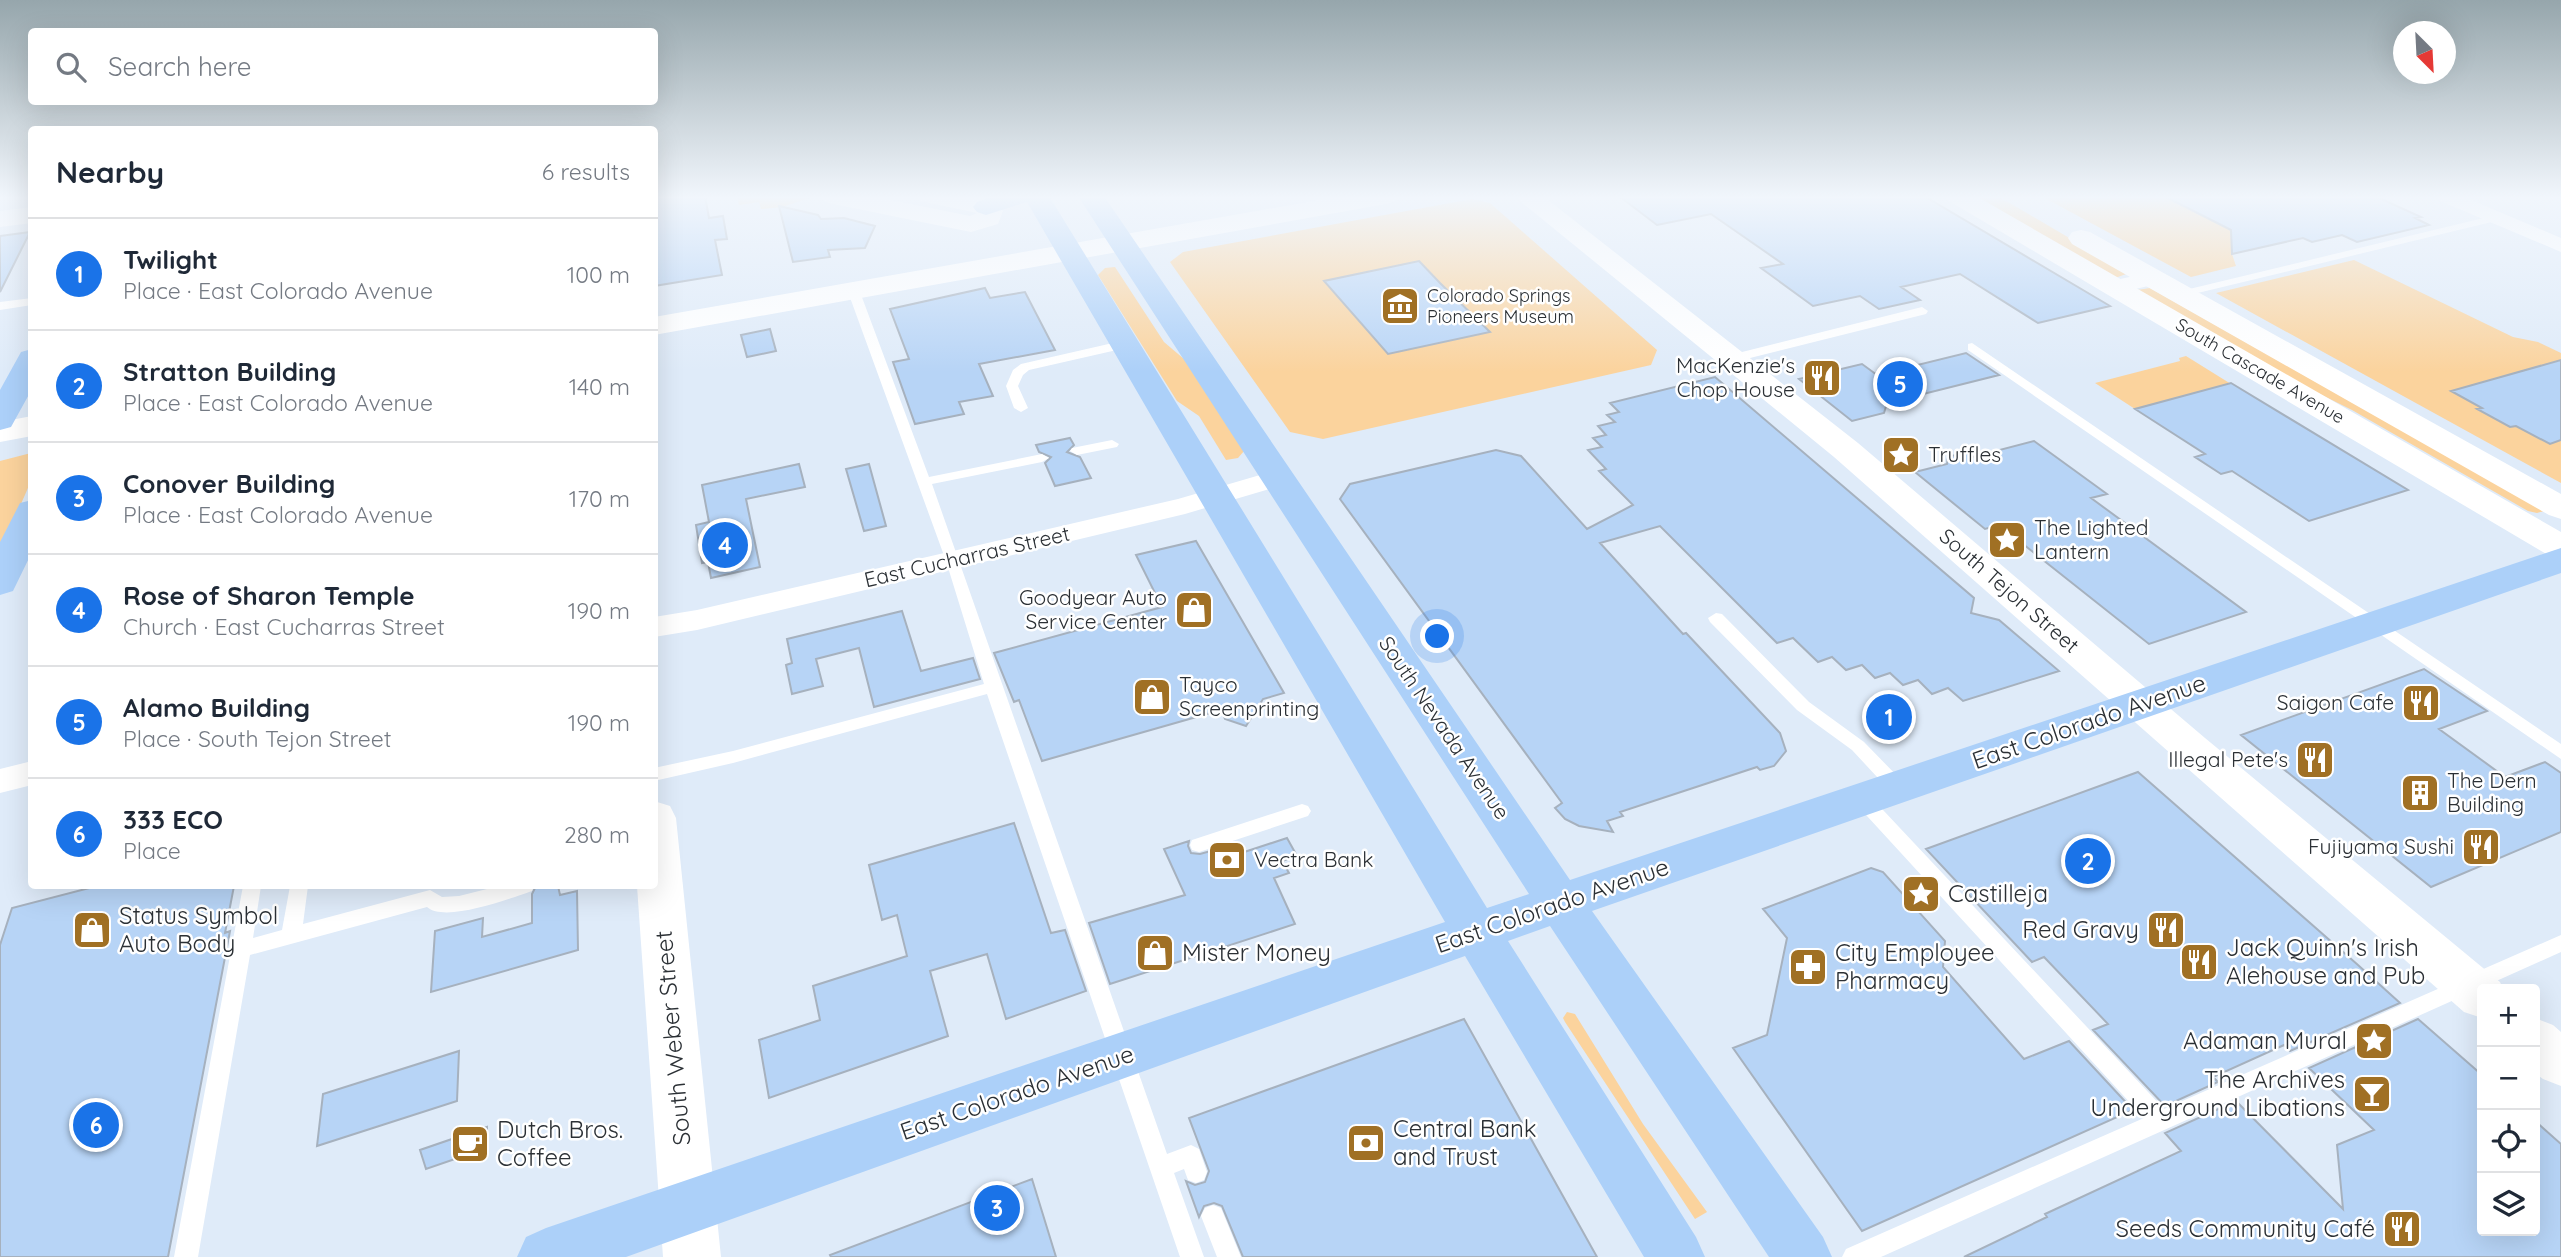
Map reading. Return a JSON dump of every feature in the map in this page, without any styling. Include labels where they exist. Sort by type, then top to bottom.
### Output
[{"type":"main road","points":[[1072,255],[1219,497],[1303,643],[1676,1257]]},
{"type":"main road","name":"South Nevada Avenue","points":[[1130,255],[1561,904],[1803,1257]]},
{"type":"main road","points":[[0,420],[28,366]]},
{"type":"main road","points":[[0,583],[28,519]]},
{"type":"main road","name":"East Colorado Avenue","points":[[546,1257],[690,1232],[1122,1056],[2561,560]]},
{"type":"street","points":[[658,304],[943,255]]},
{"type":"street","points":[[658,325],[854,292],[1018,255]]},
{"type":"street","name":"South Tejon Street","points":[[1602,255],[1846,450],[2475,991]]},
{"type":"street","name":"South Cascade Avenue","points":[[2059,255],[2561,547]]},
{"type":"street","name":"South Cascade Avenue","points":[[2111,255],[2561,508]]},
{"type":"street","points":[[2114,287],[2153,278]]},
{"type":"street","points":[[0,432],[28,427]]},
{"type":"street","name":"East Cucharras Street","points":[[658,626],[953,561],[1219,497],[1277,478]]},
{"type":"street","points":[[0,781],[28,774]]},
{"type":"street","name":"South Weber Street","points":[[658,873],[690,1232]]},
{"type":"street","points":[[2540,1045],[2561,1063]]},
{"type":"lane","points":[[2181,294],[2324,255]]},
{"type":"lane","points":[[854,292],[953,561],[993,687],[1192,1257]]},
{"type":"lane","points":[[0,306],[28,302]]},
{"type":"lane","points":[[1734,358],[1922,311]]},
{"type":"lane","points":[[1021,408],[1012,386],[1017,373],[1025,367],[1126,344]]},
{"type":"lane","points":[[1972,347],[2561,753]]},
{"type":"lane","points":[[1077,451],[1112,443]]},
{"type":"lane","points":[[923,482],[1042,458]]},
{"type":"lane","points":[[1716,618],[1803,706],[1858,747],[1879,793],[2161,1121]]},
{"type":"lane","points":[[658,774],[733,757],[993,687]]},
{"type":"lane","points":[[1199,845],[1302,811]]},
{"type":"lane","points":[[186,1257],[252,889]]},
{"type":"lane","points":[[291,936],[299,889]]},
{"type":"lane","points":[[242,949],[430,898],[438,905],[459,904],[514,889]]},
{"type":"lane","points":[[1854,1257],[2161,1121],[2475,991],[2561,943]]},
{"type":"lane","points":[[1161,1167],[1191,1156],[1196,1172]]},
{"type":"lane","points":[[1213,1216],[1228,1257]]},
{"type":"shaded area","points":[[1180,255],[1549,255],[1657,350],[1651,365],[1323,439],[1290,432],[1170,262]]},
{"type":"shaded area","points":[[2074,255],[2098,255],[2129,273],[2115,278]]},
{"type":"shaded area","points":[[2150,255],[2232,255],[2236,266],[2191,277]]},
{"type":"shaded area","points":[[2354,260],[2513,337],[2538,342],[2561,353],[2561,360],[2452,391],[2482,408],[2478,410],[2510,427],[2516,426],[2549,443],[2561,440],[2561,483],[2216,293]]},
{"type":"shaded area","points":[[1115,267],[1164,342],[1184,359],[1244,451],[1238,458],[1226,460],[1199,416],[1177,401],[1098,275],[1105,268]]},
{"type":"shaded area","points":[[2150,288],[2544,511],[2528,511],[2352,410],[2253,361],[2137,290]]},
{"type":"shaded area","points":[[2186,356],[2231,384],[2135,409],[2095,383],[2180,361],[2179,358]]},
{"type":"shaded area","points":[[28,454],[28,488],[0,552],[0,461]]},
{"type":"shaded area","points":[[1567,1012],[1575,1014],[1643,1124],[1707,1212],[1695,1219],[1565,1022],[1563,1018]]},
{"type":"building","points":[[0,255],[19,255],[0,292]]},
{"type":"building","points":[[658,255],[718,255],[722,275],[658,285]]},
{"type":"building","points":[[791,255],[829,255],[830,257],[793,262]]},
{"type":"building","points":[[1770,255],[2023,255],[2110,306],[2038,323],[1960,274],[1901,287],[1920,300],[1879,309],[1860,296],[1813,306],[1761,268],[1783,264]]},
{"type":"building","name":"Colorado Springs Pioneers Museum","points":[[1419,261],[1490,332],[1388,354],[1324,281]]},
{"type":"building","points":[[985,288],[990,298],[1025,292],[1055,350],[979,364],[993,396],[959,402],[964,414],[915,424],[893,362],[909,359],[890,309]]},
{"type":"building","points":[[770,329],[776,351],[747,357],[741,335]]},
{"type":"building","points":[[1966,353],[1999,375],[1887,403],[1884,413],[1852,421],[1799,379],[1862,364],[1877,375]]},
{"type":"building","points":[[2561,360],[2561,440],[2550,444],[2516,426],[2510,427],[2451,391]]},
{"type":"building","points":[[1715,377],[1974,598],[1971,613],[1999,620],[2059,671],[1963,701],[1948,688],[1932,694],[1918,680],[1903,685],[1890,673],[1875,678],[1862,665],[1846,670],[1832,657],[1818,662],[1793,638],[1777,643],[1660,526],[1600,543],[1683,634],[1686,633],[1780,733],[1786,751],[1774,766],[1760,770],[1757,767],[1620,812],[1623,816],[1607,821],[1613,832],[1579,826],[1565,819],[1555,808],[1562,803],[1340,499],[1350,484],[1496,450],[1521,456],[1587,529],[1633,505],[1599,471],[1606,469],[1588,450],[1602,447],[1593,438],[1606,435],[1598,426],[1615,422],[1607,415],[1619,412],[1610,403]]},
{"type":"building","points":[[2231,383],[2408,490],[2309,521],[2232,471],[2221,474],[2195,457],[2205,454],[2135,409]]},
{"type":"building","points":[[1070,438],[1074,445],[1067,452],[1080,457],[1091,478],[1055,486],[1045,463],[1051,457],[1039,452],[1036,445]]},
{"type":"building","points":[[2034,441],[2107,494],[2091,498],[2246,612],[2149,644],[1999,525],[1985,529],[1915,472],[1947,464],[1948,457],[1966,452],[1973,457]]},
{"type":"building","points":[[799,464],[805,487],[746,499],[760,567],[711,578],[708,562],[702,563],[696,525],[709,522],[702,485]]},
{"type":"building","points":[[869,464],[886,526],[864,531],[846,469]]},
{"type":"building","points":[[1196,541],[1284,693],[1263,699],[1246,726],[1225,719],[1221,710],[1042,761],[1019,700],[1014,702],[994,653],[1162,607],[1136,555]]},
{"type":"building","points":[[902,611],[921,671],[973,658],[980,679],[874,707],[859,648],[816,659],[823,686],[792,694],[786,665],[792,663],[787,639]]},
{"type":"building","points":[[2424,669],[2487,711],[2439,729],[2505,777],[2545,762],[2561,773],[2561,832],[2431,887],[2241,735]]},
{"type":"building","points":[[2138,772],[2400,1003],[2290,1051],[2284,1045],[2213,1077],[2218,1082],[2165,1106],[2093,1030],[2108,1024],[2044,957],[2032,962],[1926,849]]},
{"type":"building","points":[[1014,823],[1051,933],[1065,930],[1086,991],[1006,1019],[987,954],[930,971],[948,1036],[769,1098],[759,1040],[820,1020],[813,986],[907,956],[897,915],[882,920],[869,865]]},
{"type":"building","name":"Mister Money","points":[[1287,838],[1297,856],[1282,861],[1289,873],[1274,878],[1295,924],[1110,984],[1089,923],[1185,895],[1164,849],[1189,841],[1191,853],[1200,854],[1218,849],[1223,859]]},
{"type":"building","points":[[1871,868],[1883,872],[1945,941],[1943,967],[2024,1059],[2069,1041],[2133,1110],[1862,1231],[1733,1048],[1767,1035],[1787,938],[1763,909]]},
{"type":"building","points":[[85,889],[233,889],[225,933],[230,931],[168,1257],[0,1257],[0,945],[12,908]]},
{"type":"building","points":[[534,889],[559,889],[560,895],[577,891],[578,950],[431,992],[435,931],[483,918],[482,937],[532,923],[532,894]]},
{"type":"building","name":"Central Bank and Trust","points":[[1464,1019],[1597,1257],[1243,1257],[1222,1206],[1214,1203],[1204,1206],[1199,1217],[1186,1181],[1195,1185],[1205,1182],[1209,1171],[1189,1118]]},
{"type":"building","points":[[2418,1019],[2477,1071],[2477,1236],[2540,1236],[2540,1125],[2561,1144],[2561,1257],[1964,1257],[2047,1217],[2045,1214],[2181,1151],[2165,1133],[2236,1101],[2343,1209],[2337,1145],[2374,1130],[2309,1068]]},
{"type":"building","points":[[459,1051],[457,1101],[317,1146],[323,1094]]},
{"type":"building","name":"Dutch Bros. Coffee","points":[[487,1127],[487,1148],[426,1169],[420,1150]]},
{"type":"building","points":[[1032,1179],[1056,1257],[830,1255]]},
{"type":"place","name":"Colorado Springs Pioneers Museum","points":[[1400,306]]},
{"type":"place","name":"MacKenzie's Chop House","points":[[1822,378]]},
{"type":"place","name":"Alamo Building","points":[[1900,384]]},
{"type":"place","name":"Truffles","points":[[1901,455]]},
{"type":"place","name":"The Lighted Lantern","points":[[2007,540]]},
{"type":"place","name":"Rose of Sharon Temple","points":[[725,545]]},
{"type":"place","name":"Goodyear Auto Service Center","points":[[1194,610]]},
{"type":"place","name":"Tayco Screenprinting","points":[[1152,697]]},
{"type":"place","name":"Saigon Cafe","points":[[2421,703]]},
{"type":"place","name":"Twilight","points":[[1889,717]]},
{"type":"place","name":"Illegal Pete's","points":[[2315,760]]},
{"type":"place","name":"The Dern Building","points":[[2420,793]]},
{"type":"place","name":"Fujiyama Sushi","points":[[2481,847]]},
{"type":"place","name":"Vectra Bank","points":[[1227,860]]},
{"type":"place","name":"Stratton Building","points":[[2088,861]]},
{"type":"place","name":"Castilleja","points":[[1921,894]]},
{"type":"place","name":"Status Symbol Auto Body","points":[[92,930]]},
{"type":"place","name":"Red Gravy","points":[[2166,930]]},
{"type":"place","name":"Mister Money","points":[[1155,953]]},
{"type":"place","name":"Jack Quinn's Irish Alehouse and Pub","points":[[2199,962]]},
{"type":"place","name":"City Employee Pharmacy","points":[[1808,967]]},
{"type":"place","name":"Adaman Mural","points":[[2374,1041]]},
{"type":"place","name":"The Archives Underground Libations","points":[[2372,1094]]},
{"type":"place","name":"333 ECO","points":[[96,1125]]},
{"type":"place","name":"Central Bank and Trust","points":[[1366,1143]]},
{"type":"place","name":"Dutch Bros. Coffee","points":[[470,1144]]},
{"type":"place","name":"Conover Building","points":[[997,1208]]},
{"type":"place","name":"Seeds Community Café","points":[[2402,1229]]}]
